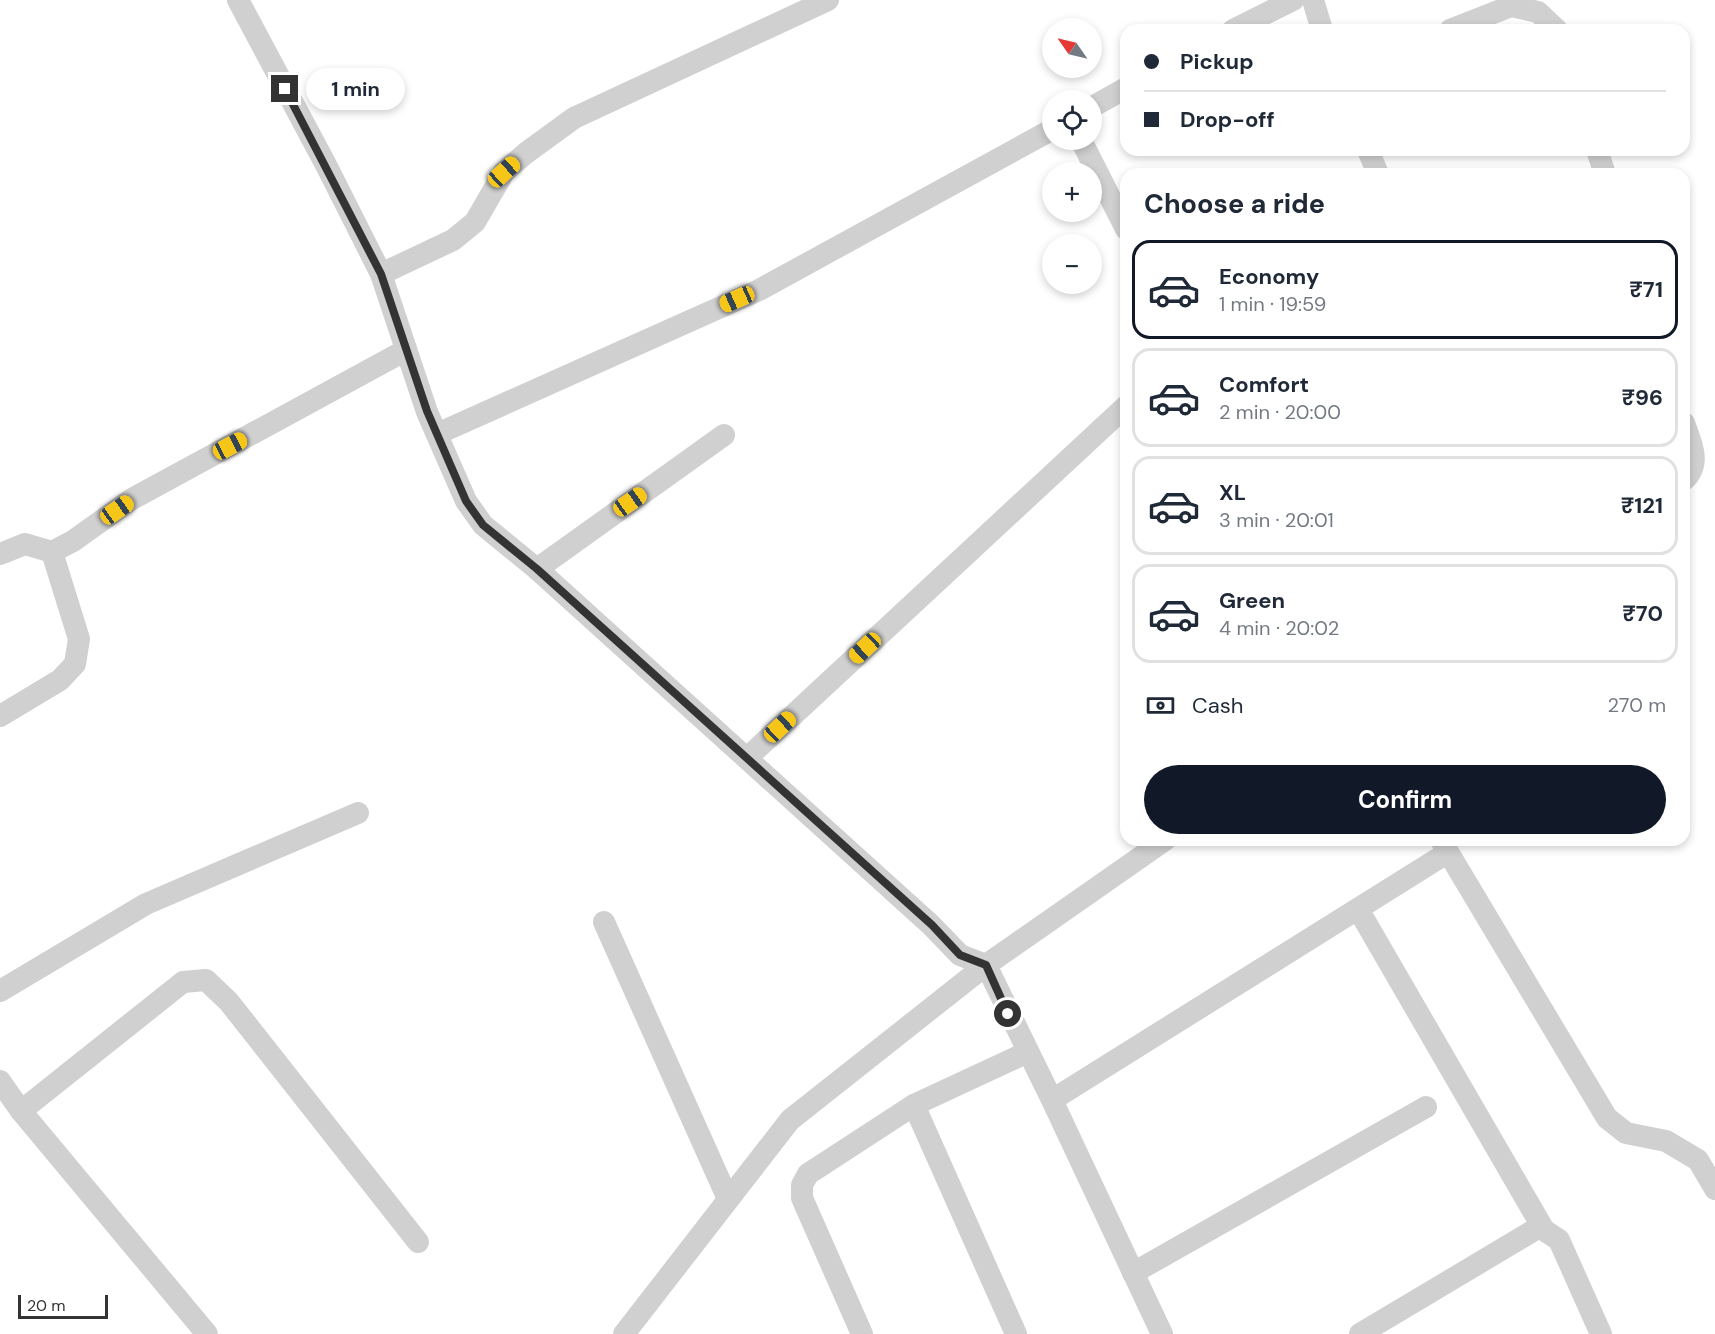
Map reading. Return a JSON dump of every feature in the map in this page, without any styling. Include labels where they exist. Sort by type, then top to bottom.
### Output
[{"type":"street","points":[[238,0],[381,274],[437,434],[466,501],[483,525],[537,569],[747,758],[932,925],[960,955],[986,965],[1162,1334]]},
{"type":"street","points":[[381,274],[453,240],[475,222],[504,172],[574,118],[828,0]]},
{"type":"street","points":[[1245,24],[1293,0]]},
{"type":"street","points":[[1313,0],[1320,24]]},
{"type":"street","points":[[1465,24],[1511,6],[1538,12],[1551,24]]},
{"type":"street","points":[[1102,101],[1120,91]]},
{"type":"street","points":[[437,434],[759,290],[1042,135]]},
{"type":"street","points":[[1086,150],[1120,217]]},
{"type":"street","points":[[0,554],[25,544],[52,552],[72,542],[132,499],[406,350]]},
{"type":"street","points":[[747,758],[1120,412]]},
{"type":"street","points":[[537,569],[724,435]]},
{"type":"street","points":[[1690,444],[1695,461],[1690,476]]},
{"type":"street","points":[[0,716],[60,680],[75,664],[79,639],[52,552]]},
{"type":"street","points":[[0,992],[146,904],[358,813]]},
{"type":"street","points":[[624,1334],[790,1120],[986,965],[1156,846]]},
{"type":"street","points":[[1052,1100],[1358,909],[1444,847],[1607,1118],[1626,1133],[1666,1141],[1698,1160],[1715,1189]]},
{"type":"street","points":[[1358,909],[1544,1230],[1559,1240],[1601,1334]]},
{"type":"street","points":[[604,922],[728,1199]]},
{"type":"street","points":[[21,1111],[183,982],[206,980],[229,1002],[418,1242]]},
{"type":"street","points":[[862,1334],[802,1198],[802,1185],[808,1174],[914,1105],[1028,1052]]},
{"type":"street","points":[[0,1081],[21,1111],[207,1334]]},
{"type":"street","points":[[914,1105],[1016,1334]]},
{"type":"street","points":[[1133,1274],[1426,1107]]},
{"type":"street","points":[[1360,1334],[1531,1232]]},
{"type":"route","points":[[285,89],[381,274],[427,411],[466,501],[483,525],[537,569],[747,758],[836,841],[932,925],[960,955],[986,965],[1008,1014]]}]
